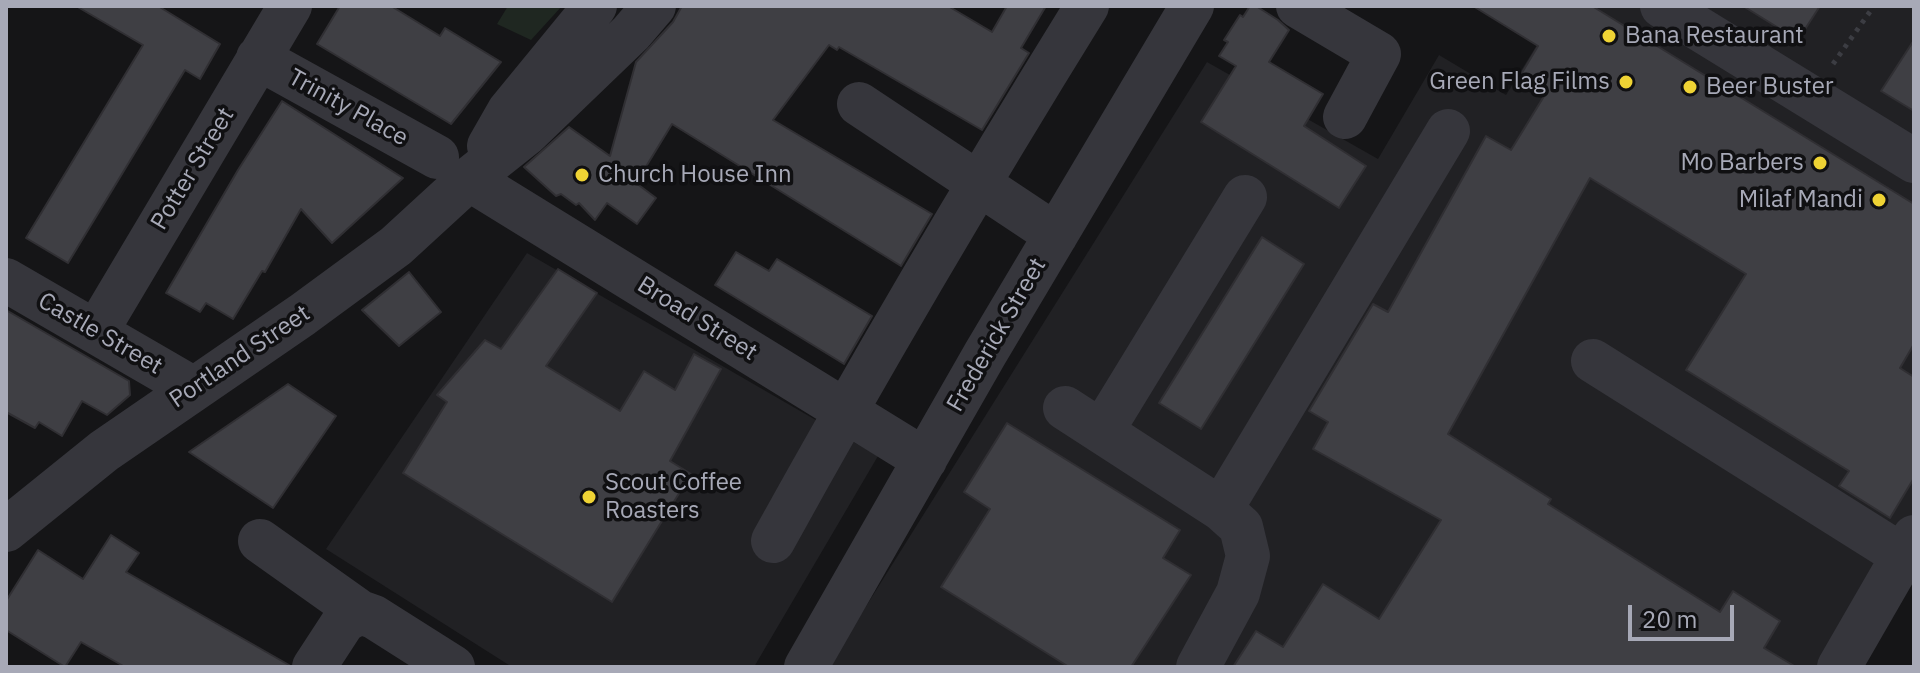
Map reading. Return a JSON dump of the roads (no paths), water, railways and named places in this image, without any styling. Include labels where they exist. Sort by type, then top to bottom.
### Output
[{"type":"street","name":"Potter Street","points":[[96,332],[290,6]]},
{"type":"street","name":"Portland Street","points":[[6,530],[104,451],[302,315],[396,246],[453,168],[509,111],[595,6]]},
{"type":"street","points":[[773,541],[978,183],[1087,6]]},
{"type":"street","name":"Frederick Street","points":[[806,667],[985,354],[1192,6]]},
{"type":"street","points":[[1298,6],[1379,54],[1345,117]]},
{"type":"street","points":[[1662,6],[1914,161]]},
{"type":"street","name":"Portland Street","points":[[453,168],[527,133],[633,15]]},
{"type":"street","name":"Trinity Place","points":[[258,58],[453,168]]},
{"type":"street","points":[[859,104],[1056,235]]},
{"type":"street","points":[[1221,509],[1448,131]]},
{"type":"street","name":"Broad Street","points":[[453,168],[925,460]]},
{"type":"street","points":[[1102,431],[1245,197]]},
{"type":"street","name":"Castle Street","points":[[6,280],[194,389]]},
{"type":"street","points":[[1593,361],[1909,546],[1839,667]]},
{"type":"street","points":[[1065,408],[1221,509],[1241,527],[1248,556],[1238,593],[1198,667]]},
{"type":"street","points":[[260,541],[360,612],[374,617],[453,667]]},
{"type":"street","points":[[314,667],[344,621],[360,612]]},
{"type":"place","name":"Bana Restaurant","points":[[1609,36]]},
{"type":"place","name":"Green Flag Films","points":[[1626,82]]},
{"type":"place","name":"Beer Buster","points":[[1690,87]]},
{"type":"place","name":"Mo Barbers","points":[[1820,163]]},
{"type":"place","name":"Church House Inn","points":[[582,175]]},
{"type":"place","name":"Milaf Mandi","points":[[1879,200]]},
{"type":"place","name":"Scout Coffee Roasters","points":[[589,497]]}]
